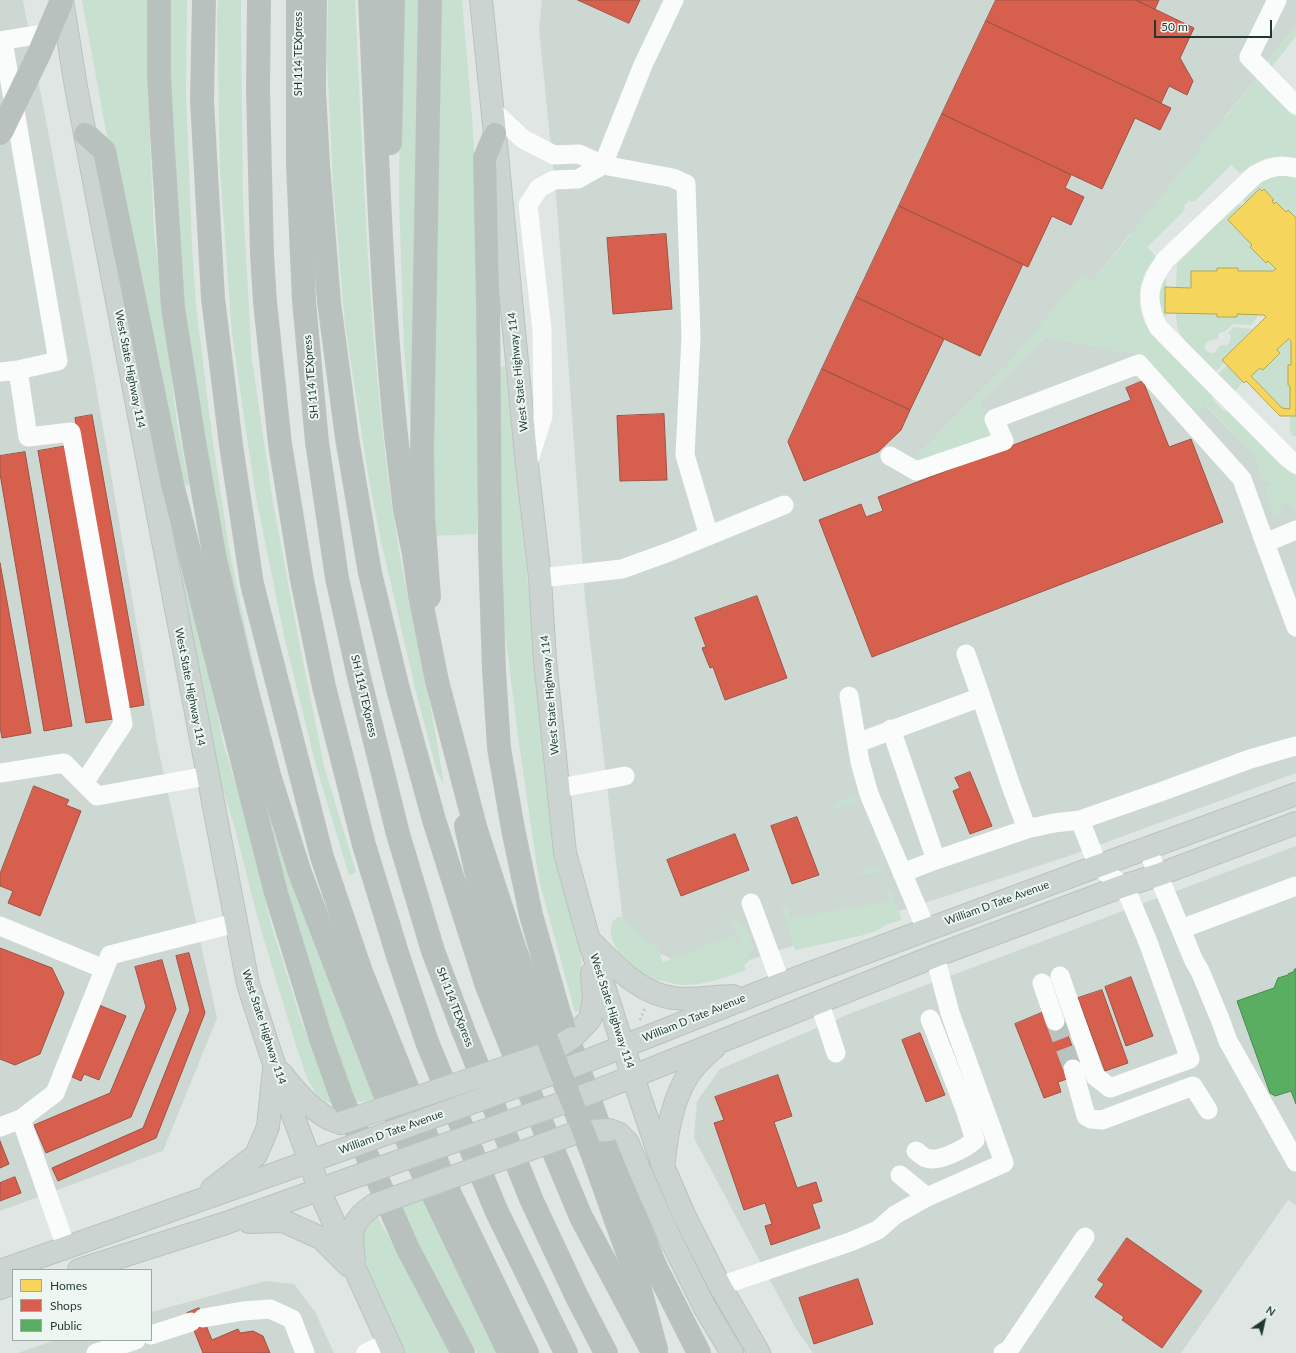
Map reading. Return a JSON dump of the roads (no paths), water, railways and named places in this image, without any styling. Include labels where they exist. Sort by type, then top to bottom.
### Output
[{"type":"highway","points":[[0,134],[39,54],[62,0]]},
{"type":"highway","points":[[159,0],[159,73],[173,308],[195,447],[215,559],[240,665],[267,767],[300,873],[384,1092],[506,1346],[514,1353]]},
{"type":"highway","points":[[204,0],[202,101],[213,298],[231,445],[252,584],[322,857],[361,972],[448,1190],[527,1353]]},
{"type":"highway","points":[[259,0],[258,89],[262,255],[265,302],[280,444],[302,580],[324,687],[364,845],[398,956],[427,1042],[496,1210],[566,1353]]},
{"type":"highway","name":"SH 114 TEXpress","points":[[298,0],[298,173],[304,301],[317,442],[337,578],[359,677],[398,834],[433,951],[532,1201],[577,1297],[606,1353]]},
{"type":"highway","points":[[315,0],[314,91],[329,302],[347,438],[370,573],[398,688],[434,820],[487,986],[581,1217],[653,1353]]},
{"type":"highway","points":[[370,0],[379,191],[391,385],[406,510],[420,596],[437,681],[476,830],[514,947],[546,1036],[592,1153],[638,1282],[657,1353]]},
{"type":"highway","points":[[379,191],[390,162],[393,0]]},
{"type":"highway","points":[[430,0],[422,451],[423,515],[430,604],[449,746],[489,928],[528,1052],[538,1114]]},
{"type":"highway","points":[[85,134],[104,151],[172,484],[276,893],[320,1036],[342,1098],[407,1247],[463,1353]]},
{"type":"highway","points":[[495,134],[485,158],[490,550],[494,670],[499,748],[513,829],[531,915],[559,1013],[609,1153],[656,1268],[699,1353]]},
{"type":"main road","name":"West State Highway 114","points":[[62,0],[66,31],[85,134],[248,984],[274,1064],[319,1190],[391,1348]]},
{"type":"main road","name":"West State Highway 114","points":[[481,0],[527,465],[540,578],[545,660],[565,853],[589,940],[663,1166],[685,1217],[720,1286],[759,1353]]},
{"type":"main road","name":"William D Tate Avenue","points":[[0,1271],[198,1200],[310,1162],[584,1062],[747,996],[1296,794]]},
{"type":"main road","points":[[82,1269],[226,1223],[596,1091],[935,956],[1296,823]]},
{"type":"main road","points":[[926,929],[935,956]]},
{"type":"main road","points":[[589,940],[636,984],[654,994],[674,998],[692,999],[721,996],[747,996]]},
{"type":"main road","points":[[274,1064],[290,1084],[317,1110],[327,1118],[341,1122],[546,1054],[572,1038],[590,1019],[594,999],[589,940]]},
{"type":"main road","points":[[663,1166],[667,1131],[682,1085],[696,1065],[723,1040]]},
{"type":"main road","points":[[198,1200],[256,1155],[268,1127],[274,1064]]},
{"type":"main road","points":[[357,1274],[352,1245],[352,1230],[356,1220],[374,1205],[578,1132],[609,1130],[619,1134],[627,1142],[668,1234],[698,1294],[732,1353]]},
{"type":"main road","points":[[226,1223],[283,1221],[321,1238],[357,1274]]},
{"type":"main road","points":[[48,1269],[58,1265],[66,1247]]},
{"type":"main road","points":[[0,1288],[12,1282]]},
{"type":"main road","points":[[0,1300],[12,1295]]},
{"type":"lane","points":[[527,465],[543,416],[542,330],[528,205],[539,188],[554,180],[578,179],[603,165],[643,65],[674,0]]},
{"type":"lane","points":[[1277,0],[1249,57],[1296,105]]},
{"type":"lane","points":[[66,31],[2,41],[58,361],[9,371],[28,436],[71,432],[123,724],[84,783]]},
{"type":"lane","points":[[492,110],[523,139],[554,154],[579,154],[603,165],[673,178],[686,184],[691,337],[685,455],[709,536]]},
{"type":"lane","points":[[1296,168],[1280,166],[1268,168],[1256,174],[1165,260],[1156,273],[1150,286],[1150,300],[1152,316],[1158,327],[1288,458],[1296,464]]},
{"type":"lane","points":[[890,456],[916,471],[1004,441],[994,419],[1139,364],[1242,479],[1296,627]]},
{"type":"lane","points":[[540,578],[622,569],[669,552],[784,505]]},
{"type":"lane","points":[[1265,543],[1296,530]]},
{"type":"lane","points":[[966,654],[1027,829]]},
{"type":"lane","points":[[849,696],[860,762],[868,794],[926,929]]},
{"type":"lane","points":[[857,743],[981,697]]},
{"type":"lane","points":[[891,730],[936,860]]},
{"type":"lane","points":[[902,873],[1027,829],[1054,823],[1080,820],[1250,759],[1295,751]]},
{"type":"lane","points":[[0,773],[64,763],[97,796],[207,776]]},
{"type":"lane","points":[[558,788],[625,776]]},
{"type":"lane","points":[[1060,976],[1095,1076],[1110,1088],[1190,1059],[1148,942],[1130,899],[1123,886],[1098,866],[1080,820]]},
{"type":"lane","points":[[1147,848],[1194,961],[1200,971],[1228,1041],[1296,1162]]},
{"type":"lane","points":[[1181,929],[1296,886]]},
{"type":"lane","points":[[751,903],[781,984]]},
{"type":"lane","points":[[0,1127],[21,1119],[55,1093],[110,955],[236,923]]},
{"type":"lane","points":[[0,926],[104,969]]},
{"type":"lane","points":[[720,1286],[850,1242],[878,1230],[895,1215],[927,1197],[1004,1164],[950,1013],[935,956]]},
{"type":"lane","points":[[1042,983],[1055,1021]]},
{"type":"lane","points":[[819,1001],[836,1053]]},
{"type":"lane","points":[[916,1150],[926,1158],[938,1159],[966,1148],[975,1140],[965,1109],[930,1019]]},
{"type":"lane","points":[[1073,1069],[1086,1116],[1091,1119],[1102,1120],[1193,1086],[1208,1110]]},
{"type":"lane","points":[[21,1119],[66,1247]]},
{"type":"lane","points":[[900,1175],[927,1197]]},
{"type":"lane","points":[[1009,1352],[1085,1237]]},
{"type":"lane","points":[[152,1335],[197,1320],[244,1311],[270,1309],[292,1319],[306,1353]]},
{"type":"lane","points":[[103,1349],[132,1341]]},
{"type":"lane","points":[[366,1353],[391,1348]]},
{"type":"tunnel","points":[[1055,1021],[1073,1069]]}]
